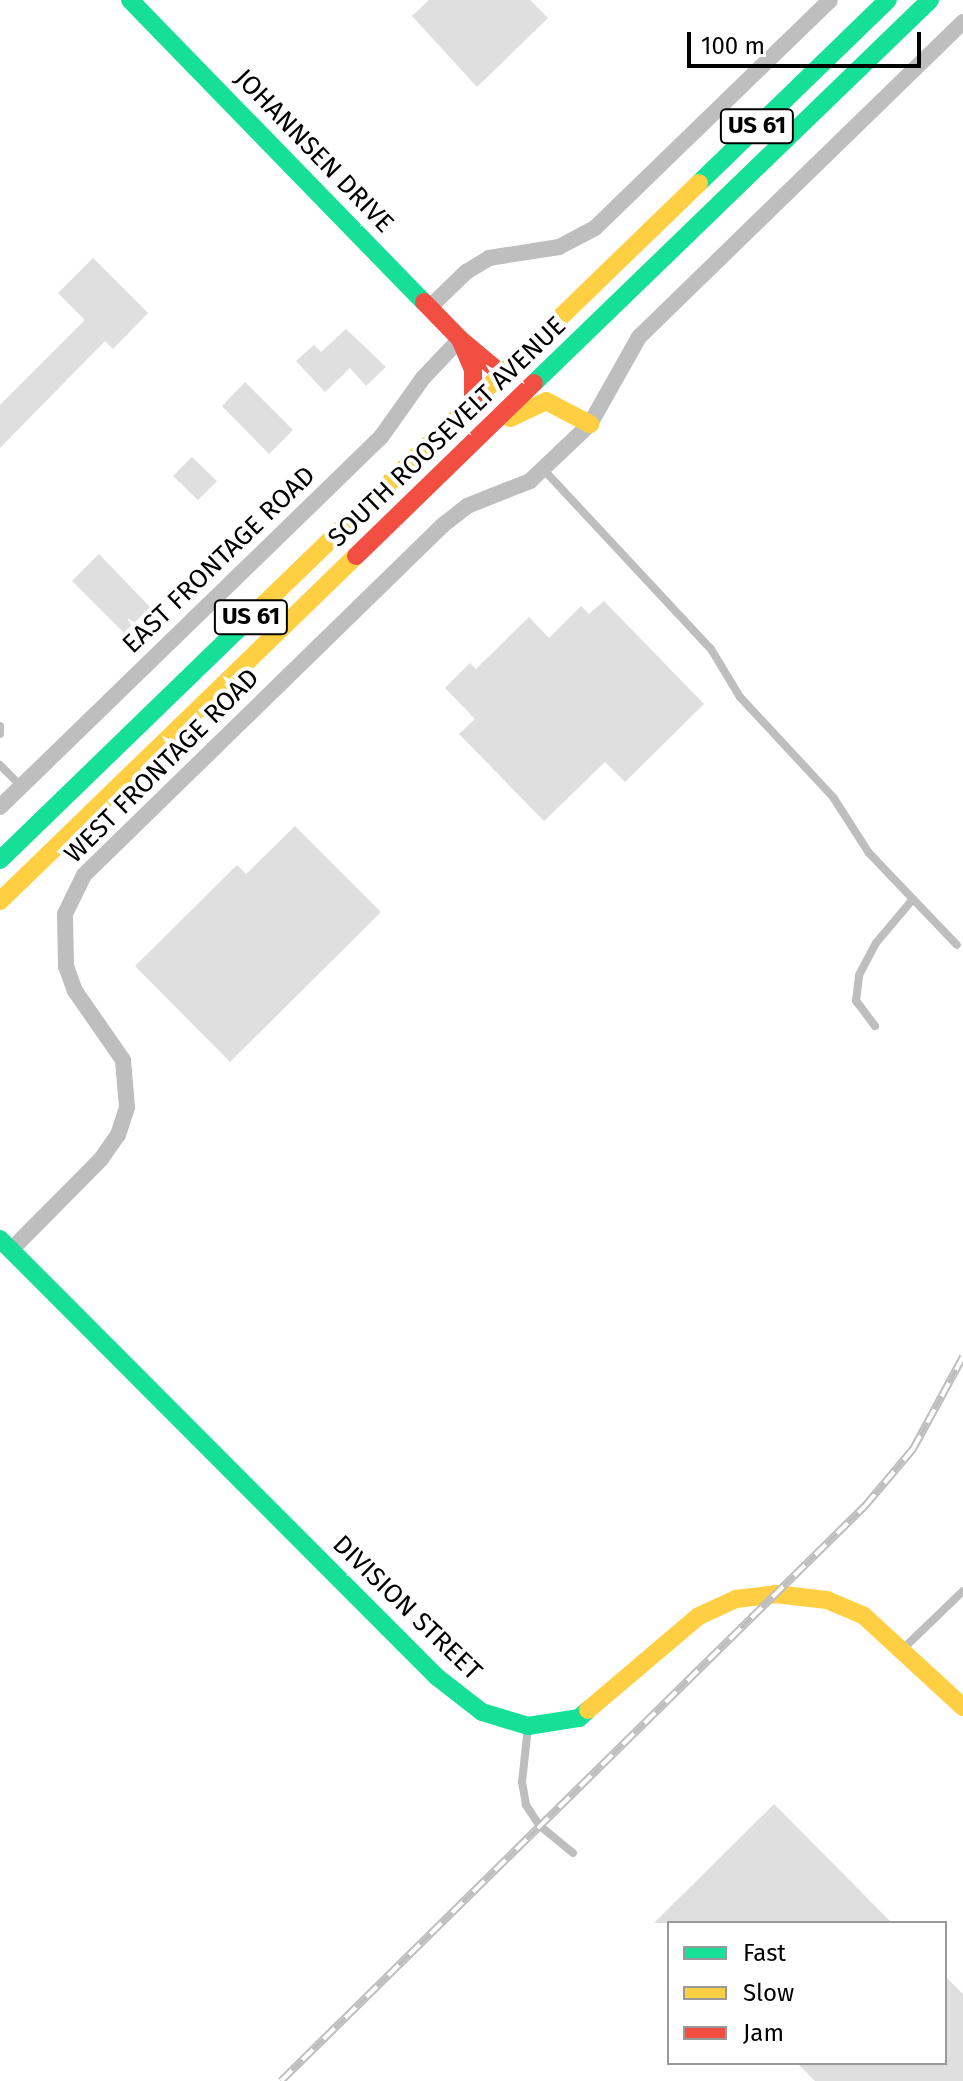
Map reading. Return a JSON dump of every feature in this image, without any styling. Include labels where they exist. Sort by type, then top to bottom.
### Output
[{"type":"main road","name":"JOHANNSEN DRIVE","points":[[130,0],[429,308],[502,374]]},
{"type":"main road","name":"SOUTH ROOSEVELT AVENUE","points":[[0,860],[888,0]]},
{"type":"main road","name":"SOUTH ROOSEVELT AVENUE","points":[[0,901],[930,0]]},
{"type":"main road","points":[[577,301],[544,347],[542,375],[569,393],[590,424]]},
{"type":"main road","name":"JOHANNSEN DRIVE","points":[[460,339],[473,369],[473,402]]},
{"type":"main road","points":[[568,350],[569,393]]},
{"type":"main road","points":[[414,500],[499,399],[502,374]]},
{"type":"main road","points":[[475,440],[537,403],[569,393]]},
{"type":"main road","name":"DIVISION STREET","points":[[6,1245],[454,1693],[493,1717],[528,1726],[558,1724],[586,1715],[692,1622],[736,1599],[775,1594],[827,1600],[874,1622],[963,1707]]},
{"type":"street","points":[[429,308],[466,272],[489,258],[559,247],[595,228],[830,0]]},
{"type":"street","name":"WEST FRONTAGE ROAD","points":[[6,1245],[101,1159],[118,1135],[127,1107],[123,1060],[75,991],[66,966],[63,929],[75,888],[443,525],[467,506],[524,485],[590,424],[639,337],[963,22]]},
{"type":"street","name":"EAST FRONTAGE ROAD","points":[[0,807],[381,437],[428,372],[460,339]]},
{"type":"lane","points":[[543,469],[711,649],[740,697],[833,797],[869,853],[957,945]]},
{"type":"lane","points":[[0,726],[0,734]]},
{"type":"lane","points":[[0,765],[21,786]]},
{"type":"lane","points":[[875,1026],[856,1001],[859,975],[876,943],[913,899]]},
{"type":"lane","points":[[904,1648],[963,1591]]},
{"type":"lane","points":[[528,1726],[522,1782],[526,1805],[539,1825],[573,1853]]},
{"type":"building","points":[[429,0],[530,0],[548,18],[477,87],[412,16]]},
{"type":"building","points":[[93,258],[148,313],[113,349],[105,341],[0,448],[0,405],[85,320],[58,293]]},
{"type":"building","points":[[346,329],[386,367],[366,386],[350,368],[325,392],[296,361],[314,345],[321,352]]},
{"type":"building","points":[[245,382],[293,430],[269,454],[222,406]]},
{"type":"building","points":[[192,457],[217,481],[198,500],[173,476]]},
{"type":"building","points":[[99,554],[150,607],[124,633],[72,581]]},
{"type":"building","points":[[604,601],[704,704],[625,782],[605,762],[544,821],[459,734],[475,719],[445,688],[470,663],[476,669],[529,617],[549,638],[581,606],[589,614]]},
{"type":"building","points":[[295,826],[381,912],[230,1062],[135,966],[237,865],[246,874]]},
{"type":"building","points":[[774,1804],[890,1921],[667,1921],[654,1923]]},
{"type":"building","points":[[947,1978],[963,1994],[963,2081],[815,2081],[799,2065],[947,2065]]},
{"type":"railway","points":[[281,2081],[865,1506],[913,1449],[963,1357]]},
{"type":"traffic: fast","points":[[130,0],[424,302]]},
{"type":"traffic: fast","points":[[699,183],[888,0]]},
{"type":"traffic: fast","points":[[534,383],[930,0]]},
{"type":"traffic: fast","points":[[0,860],[260,608]]},
{"type":"traffic: fast","points":[[0,1239],[437,1677],[482,1712],[528,1726],[579,1718],[588,1710]]},
{"type":"traffic: slow","points":[[260,608],[699,183]]},
{"type":"traffic: slow","points":[[510,418],[546,401],[590,424]]},
{"type":"traffic: slow","points":[[0,901],[356,556]]},
{"type":"traffic: slow","points":[[588,1710],[699,1616],[736,1599],[775,1594],[827,1600],[863,1615],[963,1707]]},
{"type":"traffic: jam","points":[[424,302],[460,339],[473,369],[473,402]]},
{"type":"traffic: jam","points":[[461,340],[502,374]]},
{"type":"traffic: jam","points":[[356,556],[534,383]]}]
